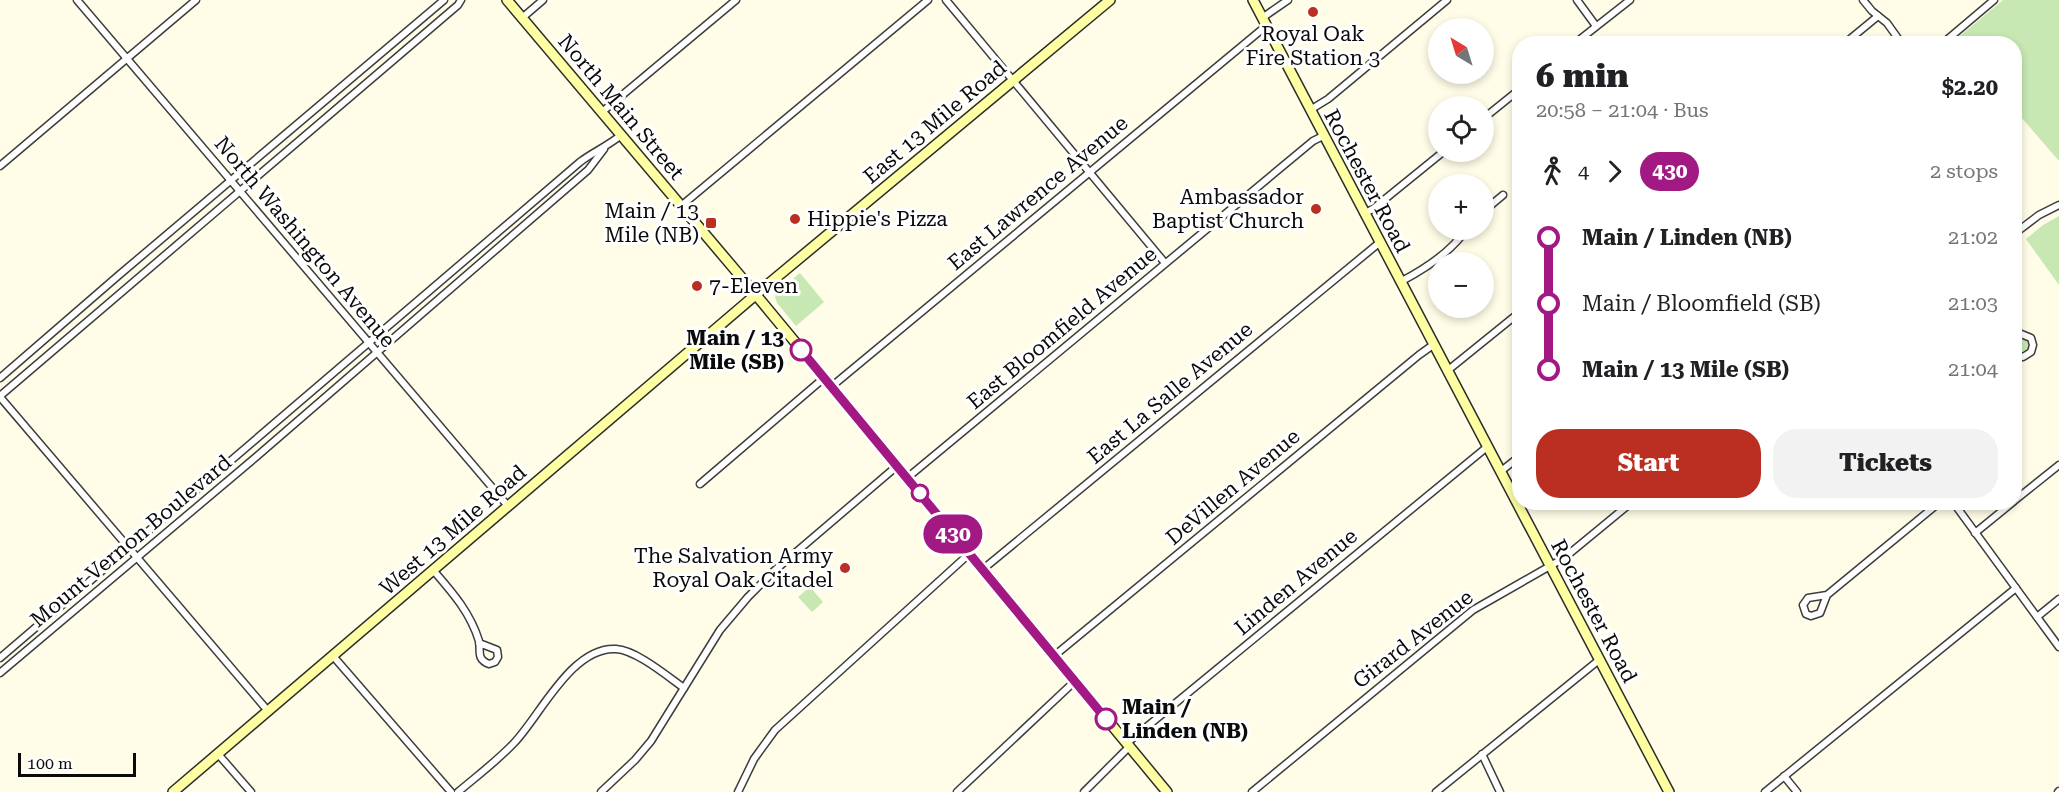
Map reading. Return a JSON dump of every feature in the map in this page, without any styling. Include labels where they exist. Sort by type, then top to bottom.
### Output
[{"type":"main road","name":"North Main Street","points":[[507,0],[756,295],[1167,792]]},
{"type":"main road","name":"East 13 Mile Road","points":[[756,295],[1110,0]]},
{"type":"main road","name":"Rochester Road","points":[[1253,0],[1309,111],[1512,495]]},
{"type":"main road","name":"West 13 Mile Road","points":[[173,792],[756,295]]},
{"type":"main road","name":"Rochester Road","points":[[1520,510],[1669,792]]},
{"type":"street","name":"North Washington Avenue","points":[[77,0],[508,506]]},
{"type":"street","points":[[0,166],[196,0]]},
{"type":"street","points":[[0,378],[444,0]]},
{"type":"street","points":[[268,711],[0,397],[458,5],[461,0]]},
{"type":"street","points":[[522,18],[543,0]]},
{"type":"street","points":[[602,112],[736,0]]},
{"type":"street","points":[[681,206],[928,0]]},
{"type":"street","points":[[946,0],[1165,263]]},
{"type":"street","name":"East Lawrence Avenue","points":[[831,387],[1088,172],[1288,0]]},
{"type":"street","points":[[1309,111],[1328,99],[1447,0]]},
{"type":"street","points":[[1577,0],[1596,26]]},
{"type":"street","points":[[1584,36],[1630,0]]},
{"type":"street","points":[[1863,0],[1887,23],[1896,36]]},
{"type":"street","points":[[1951,36],[1994,0]]},
{"type":"street","points":[[1854,36],[1878,16]]},
{"type":"street","points":[[346,84],[354,93]]},
{"type":"street","points":[[1494,110],[1512,95]]},
{"type":"street","name":"Mount Vernon Boulevard","points":[[0,673],[256,457],[588,170],[604,149],[621,135]]},
{"type":"street","name":"East Bloomfield Avenue","points":[[907,478],[1313,141],[1323,136]]},
{"type":"street","name":"Mount Vernon Boulevard","points":[[0,658],[580,162],[589,155],[604,149]]},
{"type":"street","points":[[1364,214],[1431,162]]},
{"type":"street","points":[[1494,203],[1503,195]]},
{"type":"street","points":[[2022,228],[2039,215],[2059,205]]},
{"type":"street","points":[[1400,282],[1425,268],[1457,240]]},
{"type":"street","name":"East La Salle Avenue","points":[[982,570],[1379,243]]},
{"type":"street","points":[[481,246],[489,255]]},
{"type":"street","points":[[119,275],[129,287]]},
{"type":"street","points":[[1447,371],[1512,318]]},
{"type":"street","points":[[2022,334],[2031,338],[2033,345],[2028,355],[2022,357]]},
{"type":"street","name":"DeVillen Avenue","points":[[1054,656],[1433,345]]},
{"type":"street","points":[[700,484],[824,378]]},
{"type":"street","name":"Mount Vernon Boulevard","points":[[248,447],[256,457]]},
{"type":"street","name":"Linden Avenue","points":[[1084,792],[1128,745],[1487,447]]},
{"type":"street","points":[[1500,472],[1512,462]]},
{"type":"street","points":[[2022,495],[2059,465]]},
{"type":"street","points":[[601,792],[651,741],[720,630],[748,597],[774,571],[897,466]]},
{"type":"street","name":"Girard Avenue","points":[[1252,792],[1473,610],[1564,558],[1622,510]]},
{"type":"street","points":[[1827,595],[1930,510]]},
{"type":"street","points":[[1959,510],[2059,647]]},
{"type":"street","points":[[1975,533],[2004,510]]},
{"type":"street","points":[[738,792],[754,759],[775,730],[969,554]]},
{"type":"street","points":[[433,570],[462,604],[479,643]]},
{"type":"street","points":[[1765,792],[2016,588]]},
{"type":"street","points":[[2037,617],[2059,599]]},
{"type":"street","points":[[458,792],[514,743],[558,685],[580,663],[595,653],[611,649],[628,652],[684,688]]},
{"type":"street","points":[[333,656],[451,792]]},
{"type":"street","points":[[1436,792],[1599,660]]},
{"type":"street","points":[[957,792],[1075,681]]},
{"type":"street","points":[[218,754],[251,792]]},
{"type":"street","points":[[1482,754],[1500,792]]},
{"type":"street","points":[[1784,776],[1797,792]]},
{"type":"green space","points":[[2003,0],[2059,0],[2059,161],[2022,118],[2022,36],[1960,36]]},
{"type":"green space","points":[[2059,216],[2059,285],[2026,239]]},
{"type":"green space","points":[[800,273],[824,302],[796,326],[777,303],[775,297]]},
{"type":"green space","points":[[2022,338],[2027,342],[2026,350],[2022,352]]},
{"type":"green space","points":[[810,587],[823,602],[812,612],[798,597]]},
{"type":"bus line","name":"430","points":[[801,350],[1106,719]]},
{"type":"place","name":"Royal Oak Fire Station 3","points":[[1313,12]]},
{"type":"place","name":"Ambassador Baptist Church","points":[[1316,209]]},
{"type":"place","name":"Hippie's Pizza","points":[[795,219]]},
{"type":"place","name":"Main / 13 Mile (NB)","points":[[711,223]]},
{"type":"place","name":"7-Eleven","points":[[697,286]]},
{"type":"place","name":"Main / 13 Mile (SB)","points":[[801,350]]},
{"type":"place","name":"The Salvation Army Royal Oak Citadel","points":[[845,568]]},
{"type":"place","name":"Main / Linden (NB)","points":[[1106,719]]}]
